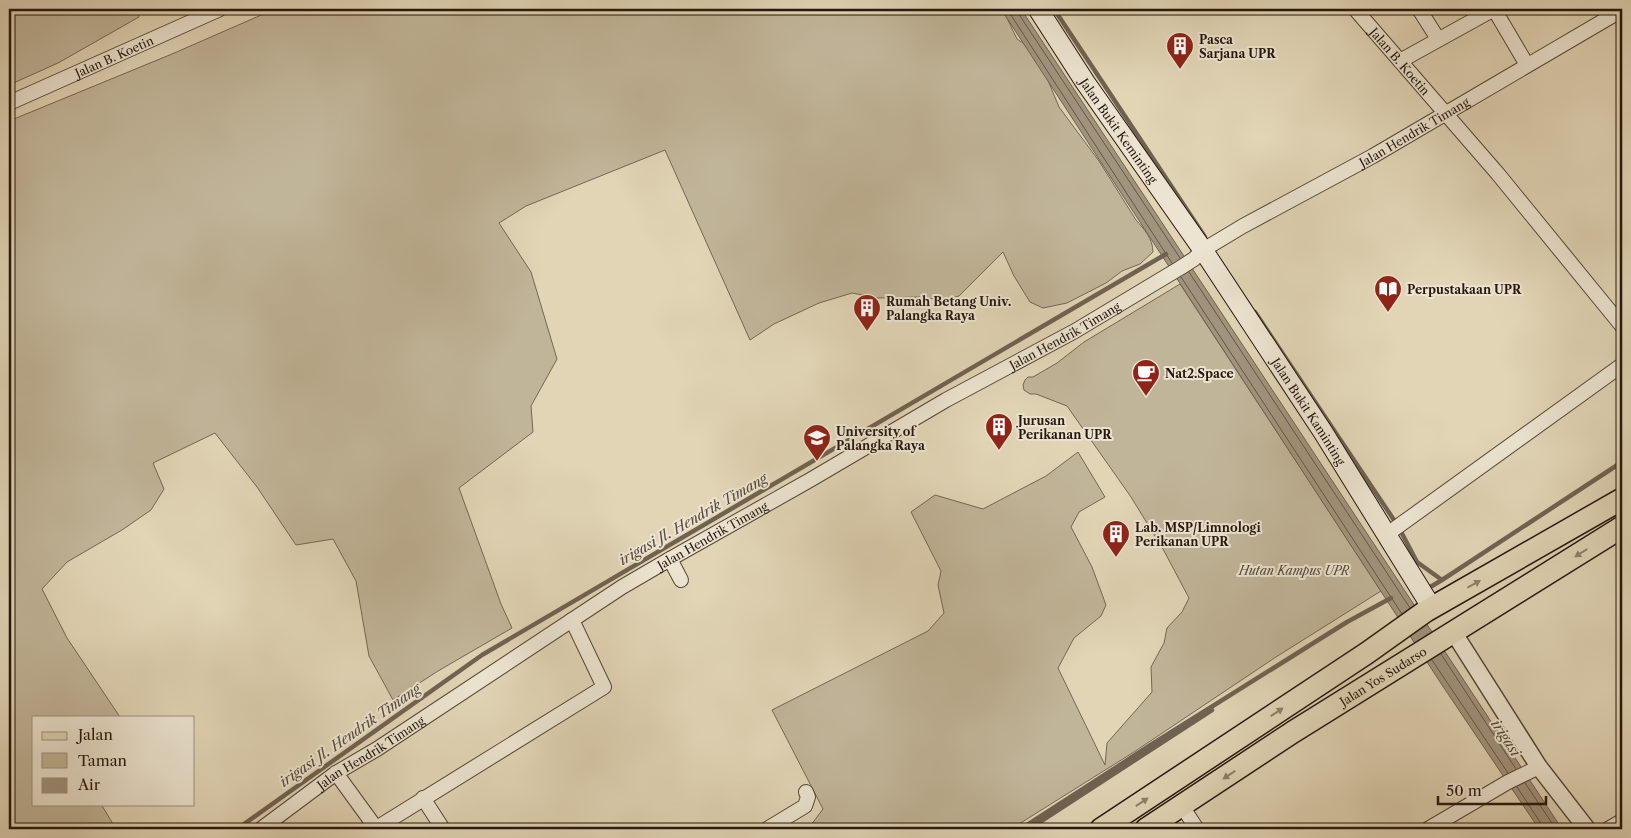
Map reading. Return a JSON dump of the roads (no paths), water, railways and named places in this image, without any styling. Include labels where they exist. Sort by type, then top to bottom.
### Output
[{"type":"main road","name":"Jalan Bukit Keminting","points":[[1038,9],[1198,254]]},
{"type":"main road","name":"Jalan Bukit Kaminting","points":[[1198,254],[1323,432],[1428,606]]},
{"type":"main road","points":[[1101,829],[1367,653],[1428,606],[1619,508]]},
{"type":"main road","name":"Jalan Yos Sudarso","points":[[1146,829],[1294,732],[1622,527]]},
{"type":"main road","points":[[1237,738],[1251,761]]},
{"type":"street","name":"Jalan B. Koetin","points":[[9,104],[220,9]]},
{"type":"street","name":"Jalan B. Koetin","points":[[1355,9],[1498,174],[1622,326]]},
{"type":"street","points":[[1418,9],[1438,39]]},
{"type":"street","points":[[1400,61],[1494,9],[1527,65]]},
{"type":"street","name":"Jalan Hendrik Timang","points":[[261,829],[336,773],[377,749],[622,587],[946,400],[1076,331],[1274,208],[1373,156],[1622,10]]},
{"type":"street","points":[[1386,535],[1622,365]]},
{"type":"street","points":[[670,559],[681,580]]},
{"type":"street","points":[[336,773],[376,829],[604,687],[572,620]]},
{"type":"street","points":[[1449,636],[1532,771],[1587,829]]},
{"type":"street","points":[[1428,829],[1508,782],[1532,771]]},
{"type":"street","points":[[767,829],[805,806],[808,797],[806,792]]},
{"type":"street","points":[[423,798],[443,829]]},
{"type":"street","points":[[1182,806],[1197,829]]},
{"type":"street","points":[[1608,829],[1622,820]]},
{"type":"water","points":[[1001,9],[1021,9],[1562,829],[1539,829],[1442,685]]},
{"type":"waterway","points":[[1054,9],[1205,237]]},
{"type":"waterway","name":"irigasi Jl. Hendrik Timang","points":[[237,829],[482,655],[1166,254]]},
{"type":"waterway","points":[[1255,312],[1398,526],[1417,562],[1442,580]]},
{"type":"waterway","points":[[1425,588],[1442,580],[1622,462]]},
{"type":"waterway","points":[[1021,829],[1347,622],[1391,598]]},
{"type":"waterway","points":[[1029,829],[1212,710]]},
{"type":"place","name":"Pasca Sarjana UPR","points":[[1180,70]]},
{"type":"place","name":"Perpustakaan UPR","points":[[1388,313]]},
{"type":"place","name":"Rumah Betang Univ. Palangka Raya","points":[[867,332]]},
{"type":"place","name":"Nat2.Space","points":[[1146,397]]},
{"type":"place","name":"Jurusan Perikanan UPR","points":[[999,451]]},
{"type":"place","name":"University of Palangka Raya","points":[[817,462]]},
{"type":"place","name":"Lab. MSP/Limnologi Perikanan UPR","points":[[1116,558]]},
{"type":"park label","name":"Hutan Kampus UPR","points":[[1294,570]]},
{"type":"water label","name":"irigasi","points":[[1506,738]]}]
